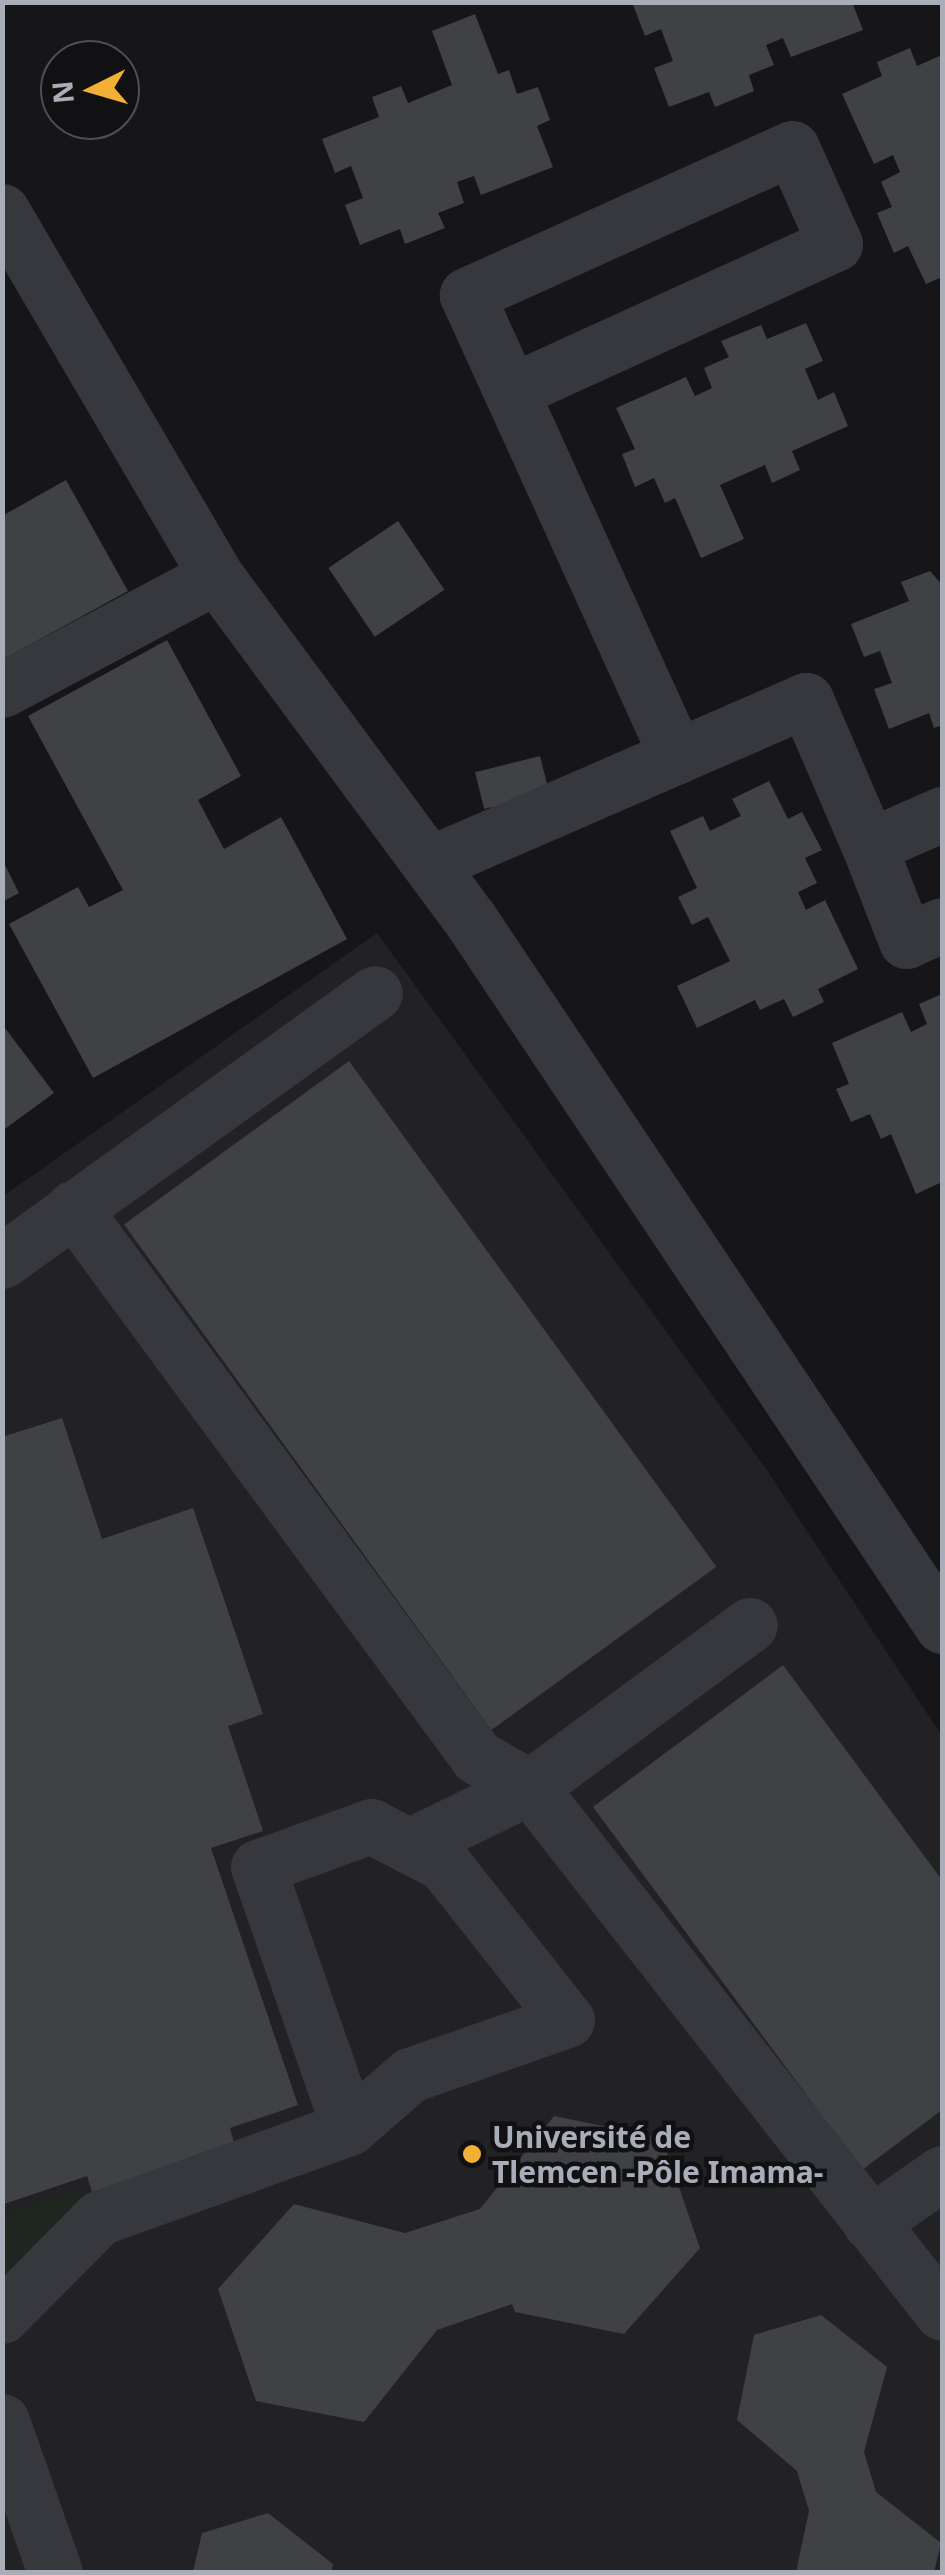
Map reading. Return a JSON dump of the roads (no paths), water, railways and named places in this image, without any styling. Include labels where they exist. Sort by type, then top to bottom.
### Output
[{"type":"street","points":[[512,391],[835,244],[792,148],[468,295],[676,757]]},
{"type":"street","points":[[2,211],[26,310],[216,576],[431,863],[942,1626]]},
{"type":"street","points":[[2,690],[216,576]]},
{"type":"street","points":[[431,863],[806,700],[906,941],[942,925]]},
{"type":"street","points":[[869,846],[942,814]]},
{"type":"street","points":[[2,1261],[375,993]]},
{"type":"street","points":[[73,1208],[478,1757],[530,1787],[942,2313]]},
{"type":"street","points":[[409,1846],[530,1787],[750,1625]]},
{"type":"street","points":[[2,2316],[99,2218],[349,2128],[410,2075],[567,2020],[444,1864],[371,1826],[258,1867],[349,2128]]},
{"type":"street","points":[[870,2223],[942,2173]]},
{"type":"street","points":[[2,2421],[55,2572]]},
{"type":"place","name":"Université de Tlemcen -Pôle Imama-","points":[[472,2154]]}]
